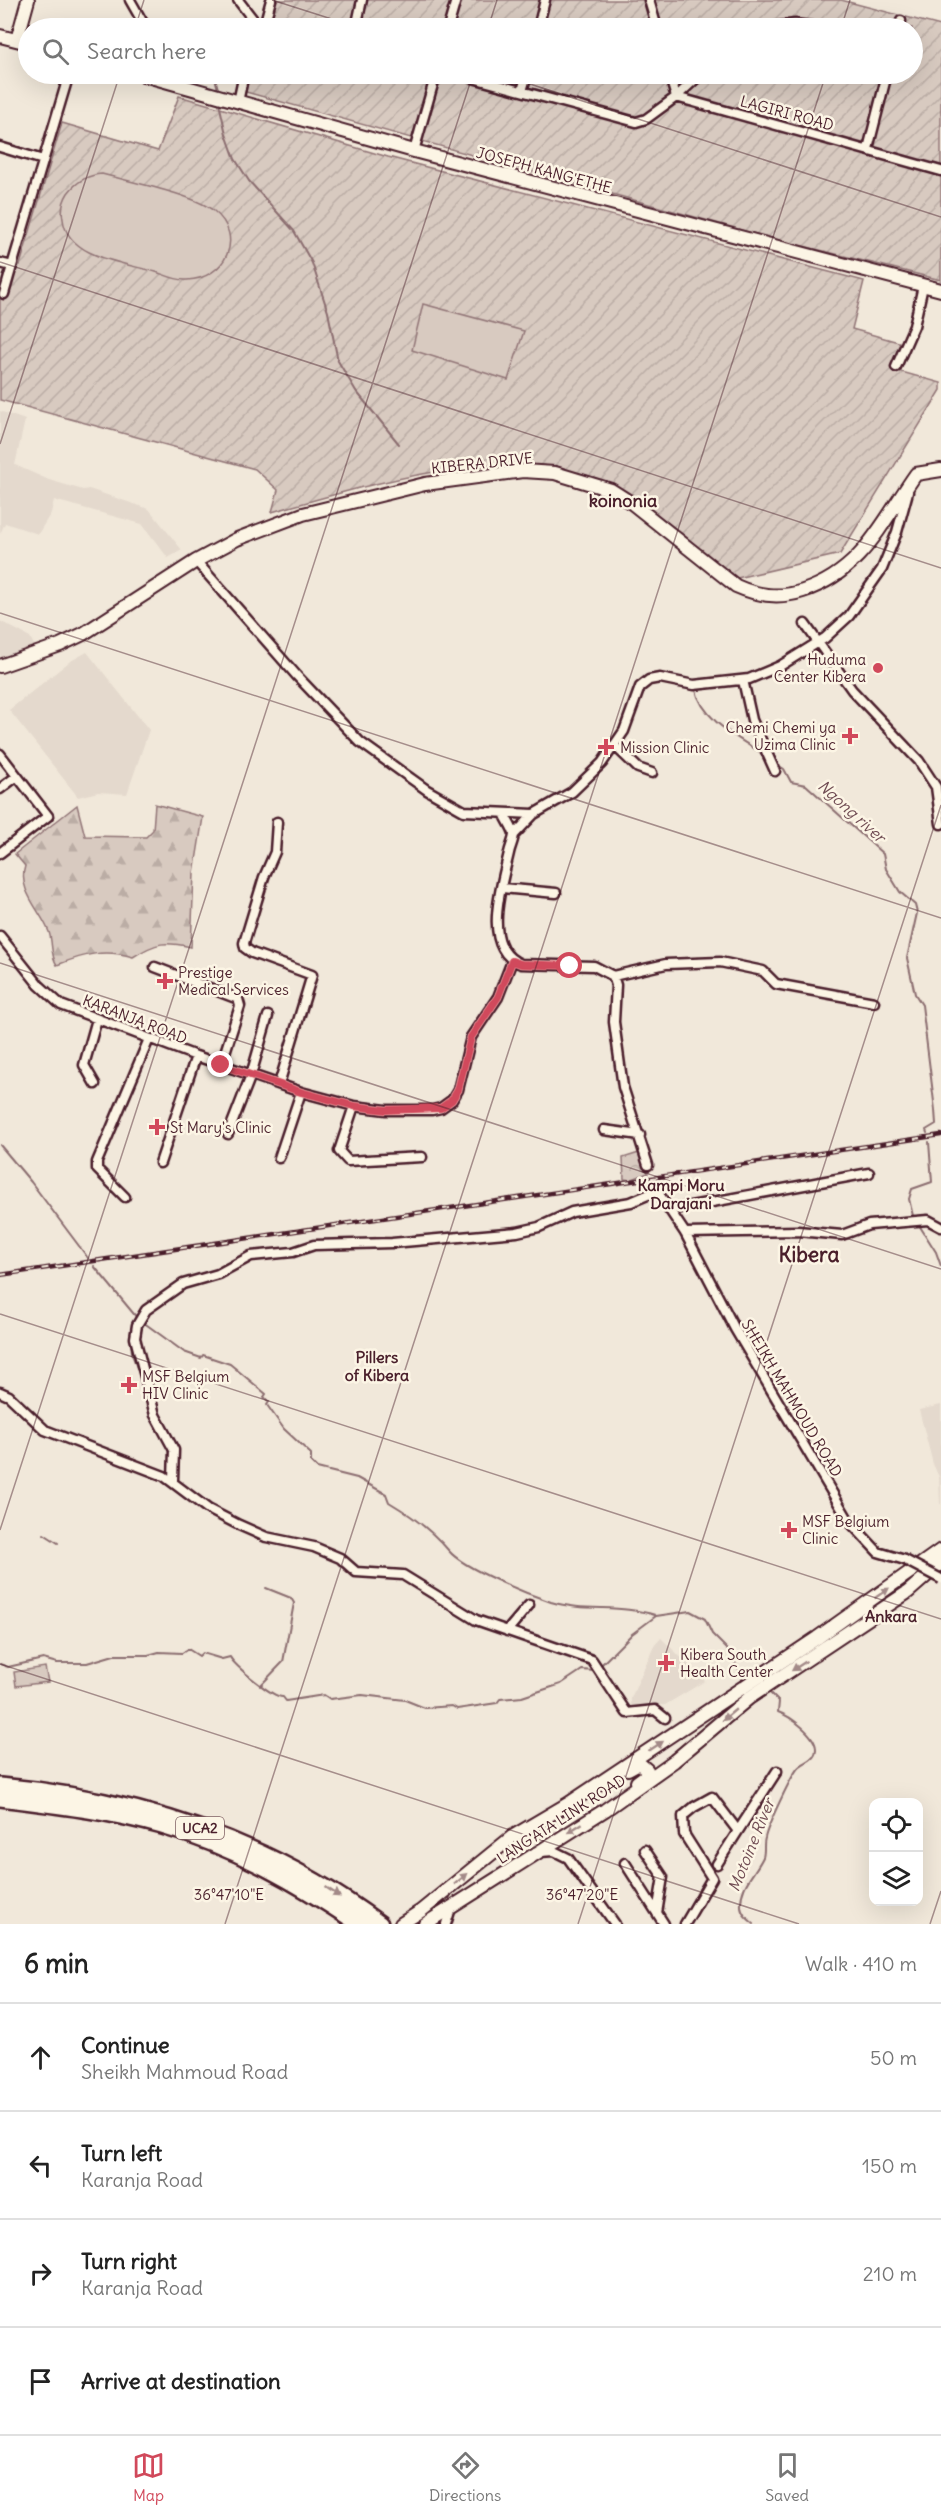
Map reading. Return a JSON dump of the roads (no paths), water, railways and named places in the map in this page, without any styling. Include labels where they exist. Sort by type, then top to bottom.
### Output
[{"type":"highway","name":"UCA2","points":[[0,1786],[103,1801],[175,1819],[244,1845],[310,1877],[380,1924]]},
{"type":"highway","name":"UCA2","points":[[0,1798],[116,1815],[165,1827],[259,1864],[304,1888],[359,1924]]},
{"type":"street","points":[[26,18],[28,0]]},
{"type":"street","points":[[130,0],[140,18]]},
{"type":"street","points":[[238,0],[250,18]]},
{"type":"street","points":[[266,18],[271,0]]},
{"type":"street","points":[[358,18],[362,0]]},
{"type":"street","points":[[451,18],[456,0]]},
{"type":"street","points":[[540,18],[545,0]]},
{"type":"street","points":[[650,0],[654,18]]},
{"type":"street","points":[[0,36],[18,41]]},
{"type":"street","points":[[4,294],[66,84]]},
{"type":"street","name":"JOSEPH KANG'ETHE","points":[[187,84],[238,102],[414,151],[941,290]]},
{"type":"street","points":[[238,102],[242,84]]},
{"type":"street","points":[[414,151],[432,84]]},
{"type":"street","points":[[494,84],[636,122],[646,119],[690,84]]},
{"type":"street","points":[[522,92],[524,84]]},
{"type":"street","points":[[672,84],[676,97]]},
{"type":"street","points":[[868,150],[884,84]]},
{"type":"street","name":"LAGIRI ROAD","points":[[676,97],[941,171]]},
{"type":"street","points":[[0,147],[43,160]]},
{"type":"street","points":[[0,263],[12,267]]},
{"type":"street","points":[[896,367],[914,326],[923,285]]},
{"type":"street","points":[[874,1002],[776,984],[763,971],[720,962],[666,964],[613,976],[594,966],[521,964],[512,961],[502,947],[497,934],[502,888],[514,835],[534,814],[572,792],[615,746],[640,687],[649,680],[660,678],[694,685],[743,680],[780,666],[820,642],[849,616],[882,569],[900,523],[913,478],[940,470]]},
{"type":"street","name":"KIBERA DRIVE","points":[[0,666],[60,645],[83,634],[196,561],[237,539],[292,518],[425,483],[522,471],[555,473],[611,490],[633,504],[736,586],[750,593],[775,596],[822,585],[849,567],[870,543],[913,478]]},
{"type":"street","points":[[196,561],[360,742],[427,790],[464,811],[534,814]]},
{"type":"street","points":[[805,624],[852,690],[919,761],[936,787],[941,824]]},
{"type":"street","points":[[743,680],[752,720],[773,768]]},
{"type":"street","points":[[615,746],[638,768],[652,773]]},
{"type":"street","points":[[0,754],[48,816],[0,853]]},
{"type":"street","points":[[0,789],[16,776]]},
{"type":"street","points":[[504,813],[514,835]]},
{"type":"street","points":[[277,822],[275,852],[264,877],[244,943],[245,948],[252,953],[312,975],[279,1084]]},
{"type":"street","points":[[502,888],[556,893]]},
{"type":"street","name":"KARANJA ROAD","points":[[0,936],[39,985],[61,1005],[149,1039],[301,1092],[354,1106],[403,1110],[432,1110],[446,1105],[458,1090],[471,1037],[498,997],[512,961]]},
{"type":"street","points":[[155,967],[238,999],[240,1006],[221,1065]]},
{"type":"street","points":[[613,976],[616,985],[614,1022],[621,1077],[648,1165]]},
{"type":"street","points":[[228,1134],[250,1075],[268,1016]]},
{"type":"street","points":[[95,1084],[84,1065],[97,1019]]},
{"type":"street","points":[[125,1197],[97,1169],[97,1162],[149,1039]]},
{"type":"street","points":[[160,1163],[196,1056]]},
{"type":"street","points":[[279,1158],[301,1092]]},
{"type":"street","points":[[354,1106],[339,1151],[344,1158],[348,1161],[422,1157]]},
{"type":"street","points":[[604,1130],[639,1135]]},
{"type":"street","points":[[669,1210],[869,1173]]},
{"type":"street","name":"SHEIKH MAHMOUD ROAD","points":[[173,1480],[174,1450],[155,1414],[135,1338],[139,1322],[146,1310],[183,1284],[218,1275],[251,1256],[293,1252],[314,1245],[392,1243],[517,1232],[539,1227],[572,1212],[632,1202],[657,1191],[685,1233],[735,1329],[849,1521],[878,1552],[905,1560],[941,1579]]},
{"type":"street","points":[[685,1233],[798,1232],[842,1235],[862,1226],[928,1220],[941,1227]]},
{"type":"street","points":[[0,1392],[9,1396],[45,1430],[173,1480],[208,1509],[238,1525],[266,1537],[314,1547],[340,1558],[356,1572],[379,1571],[403,1575],[476,1620],[592,1660],[627,1713],[656,1710],[665,1718]]},
{"type":"street","name":"LANG'ATA LINK ROAD","points":[[420,1920],[512,1837],[568,1804],[677,1732],[941,1550]]},
{"type":"street","name":"LANG'ATA LINK ROAD","points":[[401,1924],[420,1920],[451,1908],[605,1810],[674,1761],[749,1698],[908,1592],[941,1563]]},
{"type":"street","points":[[507,1631],[529,1605]]},
{"type":"street","points":[[568,1804],[639,1763],[645,1766],[647,1770],[645,1776],[605,1810]]},
{"type":"street","points":[[717,1864],[777,1771]]},
{"type":"street","points":[[685,1924],[712,1878],[684,1834],[683,1816],[694,1806],[712,1797],[738,1831]]},
{"type":"street","points":[[645,1850],[663,1877],[657,1914]]},
{"type":"street","points":[[537,1852],[554,1851],[568,1858],[615,1924]]},
{"type":"street","points":[[626,1863],[664,1924]]},
{"type":"street","points":[[446,1924],[451,1908]]},
{"type":"waterway","points":[[217,84],[218,89]]},
{"type":"waterway","points":[[219,103],[235,159],[249,181],[294,231],[312,263],[328,312],[338,361],[356,391],[399,444]]},
{"type":"waterway","name":"Ngong river","points":[[695,687],[705,710],[713,719],[766,756]]},
{"type":"waterway","name":"Ngong river","points":[[775,763],[784,769],[791,782],[806,785],[883,854],[886,869],[900,892],[915,905],[917,913],[907,958],[915,994],[922,1005],[935,1110],[936,1124],[926,1130],[927,1133]]},
{"type":"waterway","name":"Ngong river","points":[[914,1220],[909,1199],[912,1189],[932,1182],[929,1142]]},
{"type":"waterway","points":[[0,1145],[88,1258]]},
{"type":"waterway","name":"Ngong river","points":[[919,1225],[936,1252],[941,1266]]},
{"type":"waterway","points":[[94,1266],[138,1319]]},
{"type":"waterway","points":[[143,1322],[184,1352],[201,1358],[203,1355],[230,1364],[266,1394],[264,1397],[269,1402],[267,1405],[284,1429],[311,1454],[311,1462],[317,1468],[357,1478],[386,1494],[389,1502],[421,1524],[457,1558],[468,1565],[497,1580],[551,1602],[655,1615]]},
{"type":"waterway","points":[[131,1338],[132,1354],[143,1385]]},
{"type":"waterway","points":[[167,1446],[170,1458]]},
{"type":"waterway","points":[[44,1534],[58,1543]]},
{"type":"waterway","points":[[260,1686],[283,1662],[294,1603],[291,1598],[266,1588]]},
{"type":"waterway","name":"Motoine River","points":[[600,1666],[632,1634],[656,1616],[690,1611],[705,1619],[712,1634],[727,1649],[743,1677],[747,1679]]},
{"type":"waterway","name":"Motoine River","points":[[0,1664],[8,1667],[43,1659],[57,1663],[87,1663],[114,1655],[182,1653],[188,1649],[199,1656],[202,1653],[222,1659],[230,1657],[254,1680],[286,1701],[324,1695],[330,1699],[362,1695],[405,1700],[425,1708],[452,1706],[457,1709],[497,1703],[500,1699],[522,1697],[561,1684],[582,1670],[594,1671]]},
{"type":"waterway","name":"Motoine River","points":[[754,1924],[742,1911],[743,1892],[763,1857],[764,1840],[785,1791],[798,1768],[814,1756],[816,1749],[807,1732],[778,1712],[779,1702],[768,1691]]},
{"type":"railway","points":[[0,1275],[941,1135]]},
{"type":"place","name":"Huduma Center Kibera","points":[[878,668]]},
{"type":"place","name":"Chemi Chemi ya Uzima Clinic","points":[[850,736]]},
{"type":"place","name":"Mission Clinic","points":[[606,747]]},
{"type":"place","name":"Prestige Medical Services","points":[[165,981]]},
{"type":"place","name":"St Mary's Clinic","points":[[157,1127]]},
{"type":"place","name":"MSF Belgium HIV Clinic","points":[[129,1385]]},
{"type":"place","name":"MSF Belgium Clinic","points":[[789,1530]]},
{"type":"place","name":"Kibera South Health Center","points":[[666,1663]]},
{"type":"district","name":"koinonia","points":[[623,500]]},
{"type":"district","name":"Kampi Moru Darajani","points":[[681,1194]]},
{"type":"district","name":"Kibera","points":[[809,1254]]},
{"type":"district","name":"Pillers of Kibera","points":[[377,1366]]},
{"type":"district","name":"Ankara","points":[[891,1616]]}]
